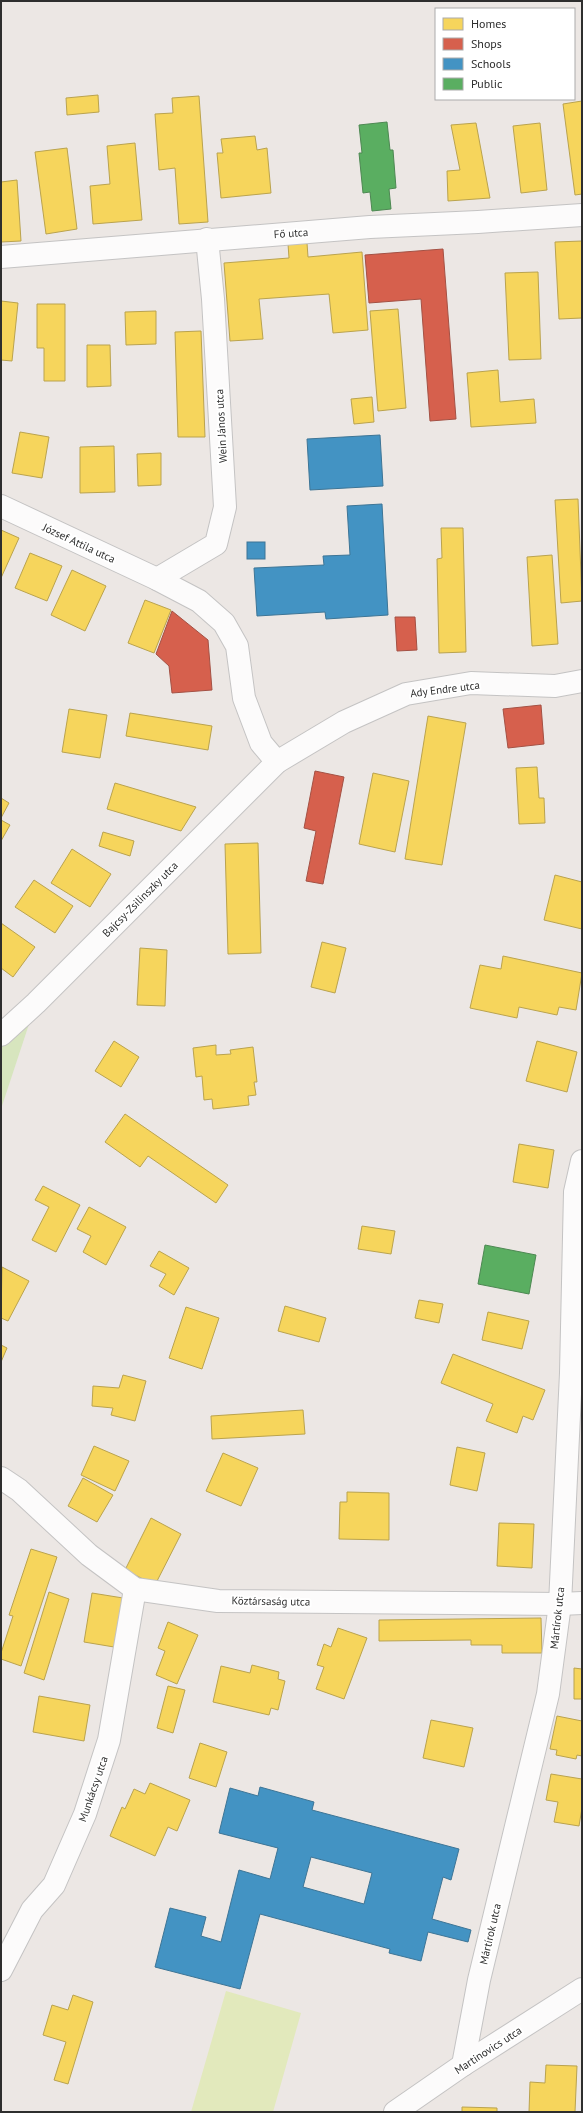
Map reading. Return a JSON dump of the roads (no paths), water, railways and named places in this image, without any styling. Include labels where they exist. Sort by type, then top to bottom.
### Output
[{"type":"street","name":"Fő utca","points":[[1,257],[207,239],[370,227],[582,215]]},
{"type":"street","name":"Wein János utca","points":[[157,579],[216,544],[225,507],[213,299],[207,239]]},
{"type":"street","name":"József Attila utca","points":[[1,506],[157,579],[199,601],[224,623],[237,646],[244,698],[261,743],[277,762]]},
{"type":"street","name":"Ady Endre utca","points":[[277,762],[344,722],[406,694],[471,683],[555,686],[582,681]]},
{"type":"street","name":"Bajcsy-Zsilinszky utca","points":[[1,1035],[277,762]]},
{"type":"street","name":"Mártírok utca","points":[[464,2065],[479,1980],[548,1694],[560,1604],[571,1373],[575,1192],[582,1161]]},
{"type":"street","name":"Köztársaság utca","points":[[1,1478],[19,1490],[89,1555],[135,1590],[218,1601],[582,1603]]},
{"type":"street","name":"Munkácsy utca","points":[[1,1970],[32,1910],[54,1885],[85,1814],[109,1740],[135,1590]]},
{"type":"street","name":"Martinovics utca","points":[[395,2112],[464,2065],[582,1989]]}]
